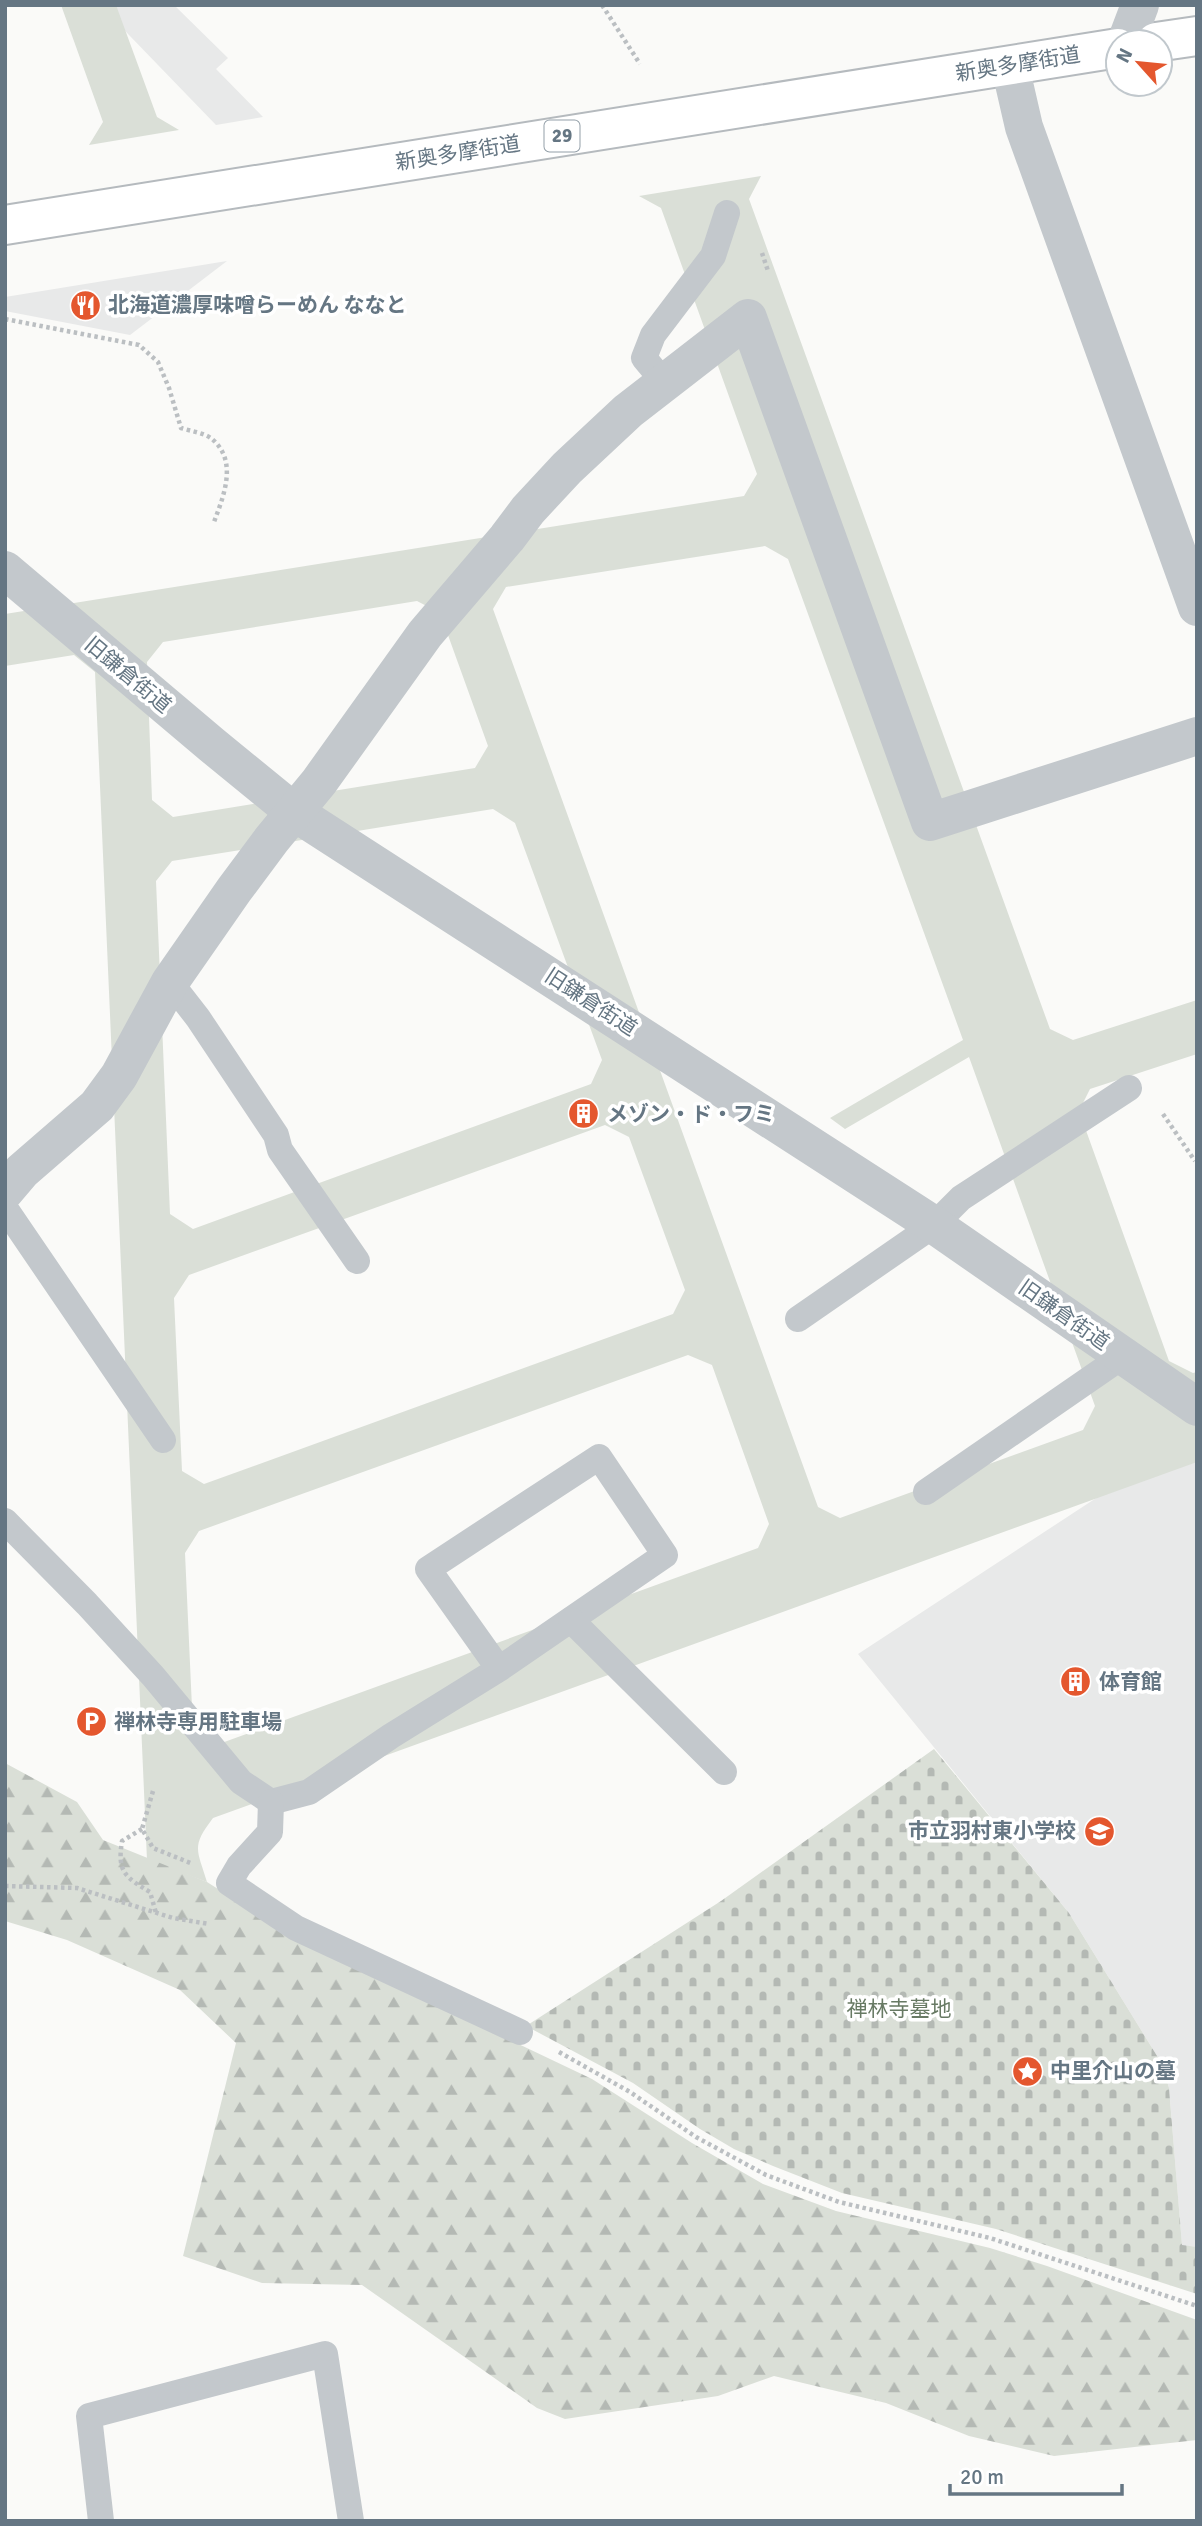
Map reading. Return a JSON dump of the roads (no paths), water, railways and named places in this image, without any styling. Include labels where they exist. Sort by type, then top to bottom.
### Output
[{"type":"main road","points":[[1174,39],[1197,36]]},
{"type":"main road","name":"新奥多摩街道","points":[[5,225],[1104,50]]},
{"type":"street","points":[[1131,28],[1140,5]]},
{"type":"street","points":[[1010,66],[1024,127],[1197,607]]},
{"type":"street","points":[[5,1191],[22,1171],[97,1106],[119,1076],[170,982],[234,890],[319,782],[425,634],[528,510],[566,468],[628,411],[748,318],[930,822],[1197,736]]},
{"type":"street","name":"旧鎌倉街道","points":[[5,570],[294,812],[696,1069],[934,1226],[1197,1407]]},
{"type":"lane","points":[[664,383],[644,358],[653,335],[713,256],[727,214]]},
{"type":"lane","points":[[170,982],[198,1018],[276,1135],[280,1150],[357,1261]]},
{"type":"lane","points":[[799,1319],[934,1226],[961,1198],[1129,1088]]},
{"type":"lane","points":[[5,1208],[163,1440]]},
{"type":"lane","points":[[926,1492],[1123,1356]]},
{"type":"lane","points":[[5,1521],[144,1666],[242,1782],[271,1802],[309,1792],[391,1736],[499,1669],[665,1555],[599,1457],[428,1569],[499,1669]]},
{"type":"lane","points":[[571,1620],[724,1772]]},
{"type":"lane","points":[[271,1802],[270,1832],[239,1867],[229,1883],[296,1928],[520,2032]]},
{"type":"lane","points":[[102,2521],[89,2416],[325,2354],[351,2521]]},
{"type":"place","name":"北海道濃厚味噌らーめん ななと","points":[[85,305]]},
{"type":"place","name":"メゾン・ド・フミ","points":[[584,1114]]},
{"type":"place","name":"体育館","points":[[1076,1682]]},
{"type":"place","name":"禅林寺専用駐車場","points":[[91,1722]]},
{"type":"place","name":"市立羽村東小学校","points":[[1099,1831]]},
{"type":"place","name":"中里介山の墓","points":[[1027,2071]]},
{"type":"park label","name":"禅林寺墓地","points":[[899,2009]]}]
